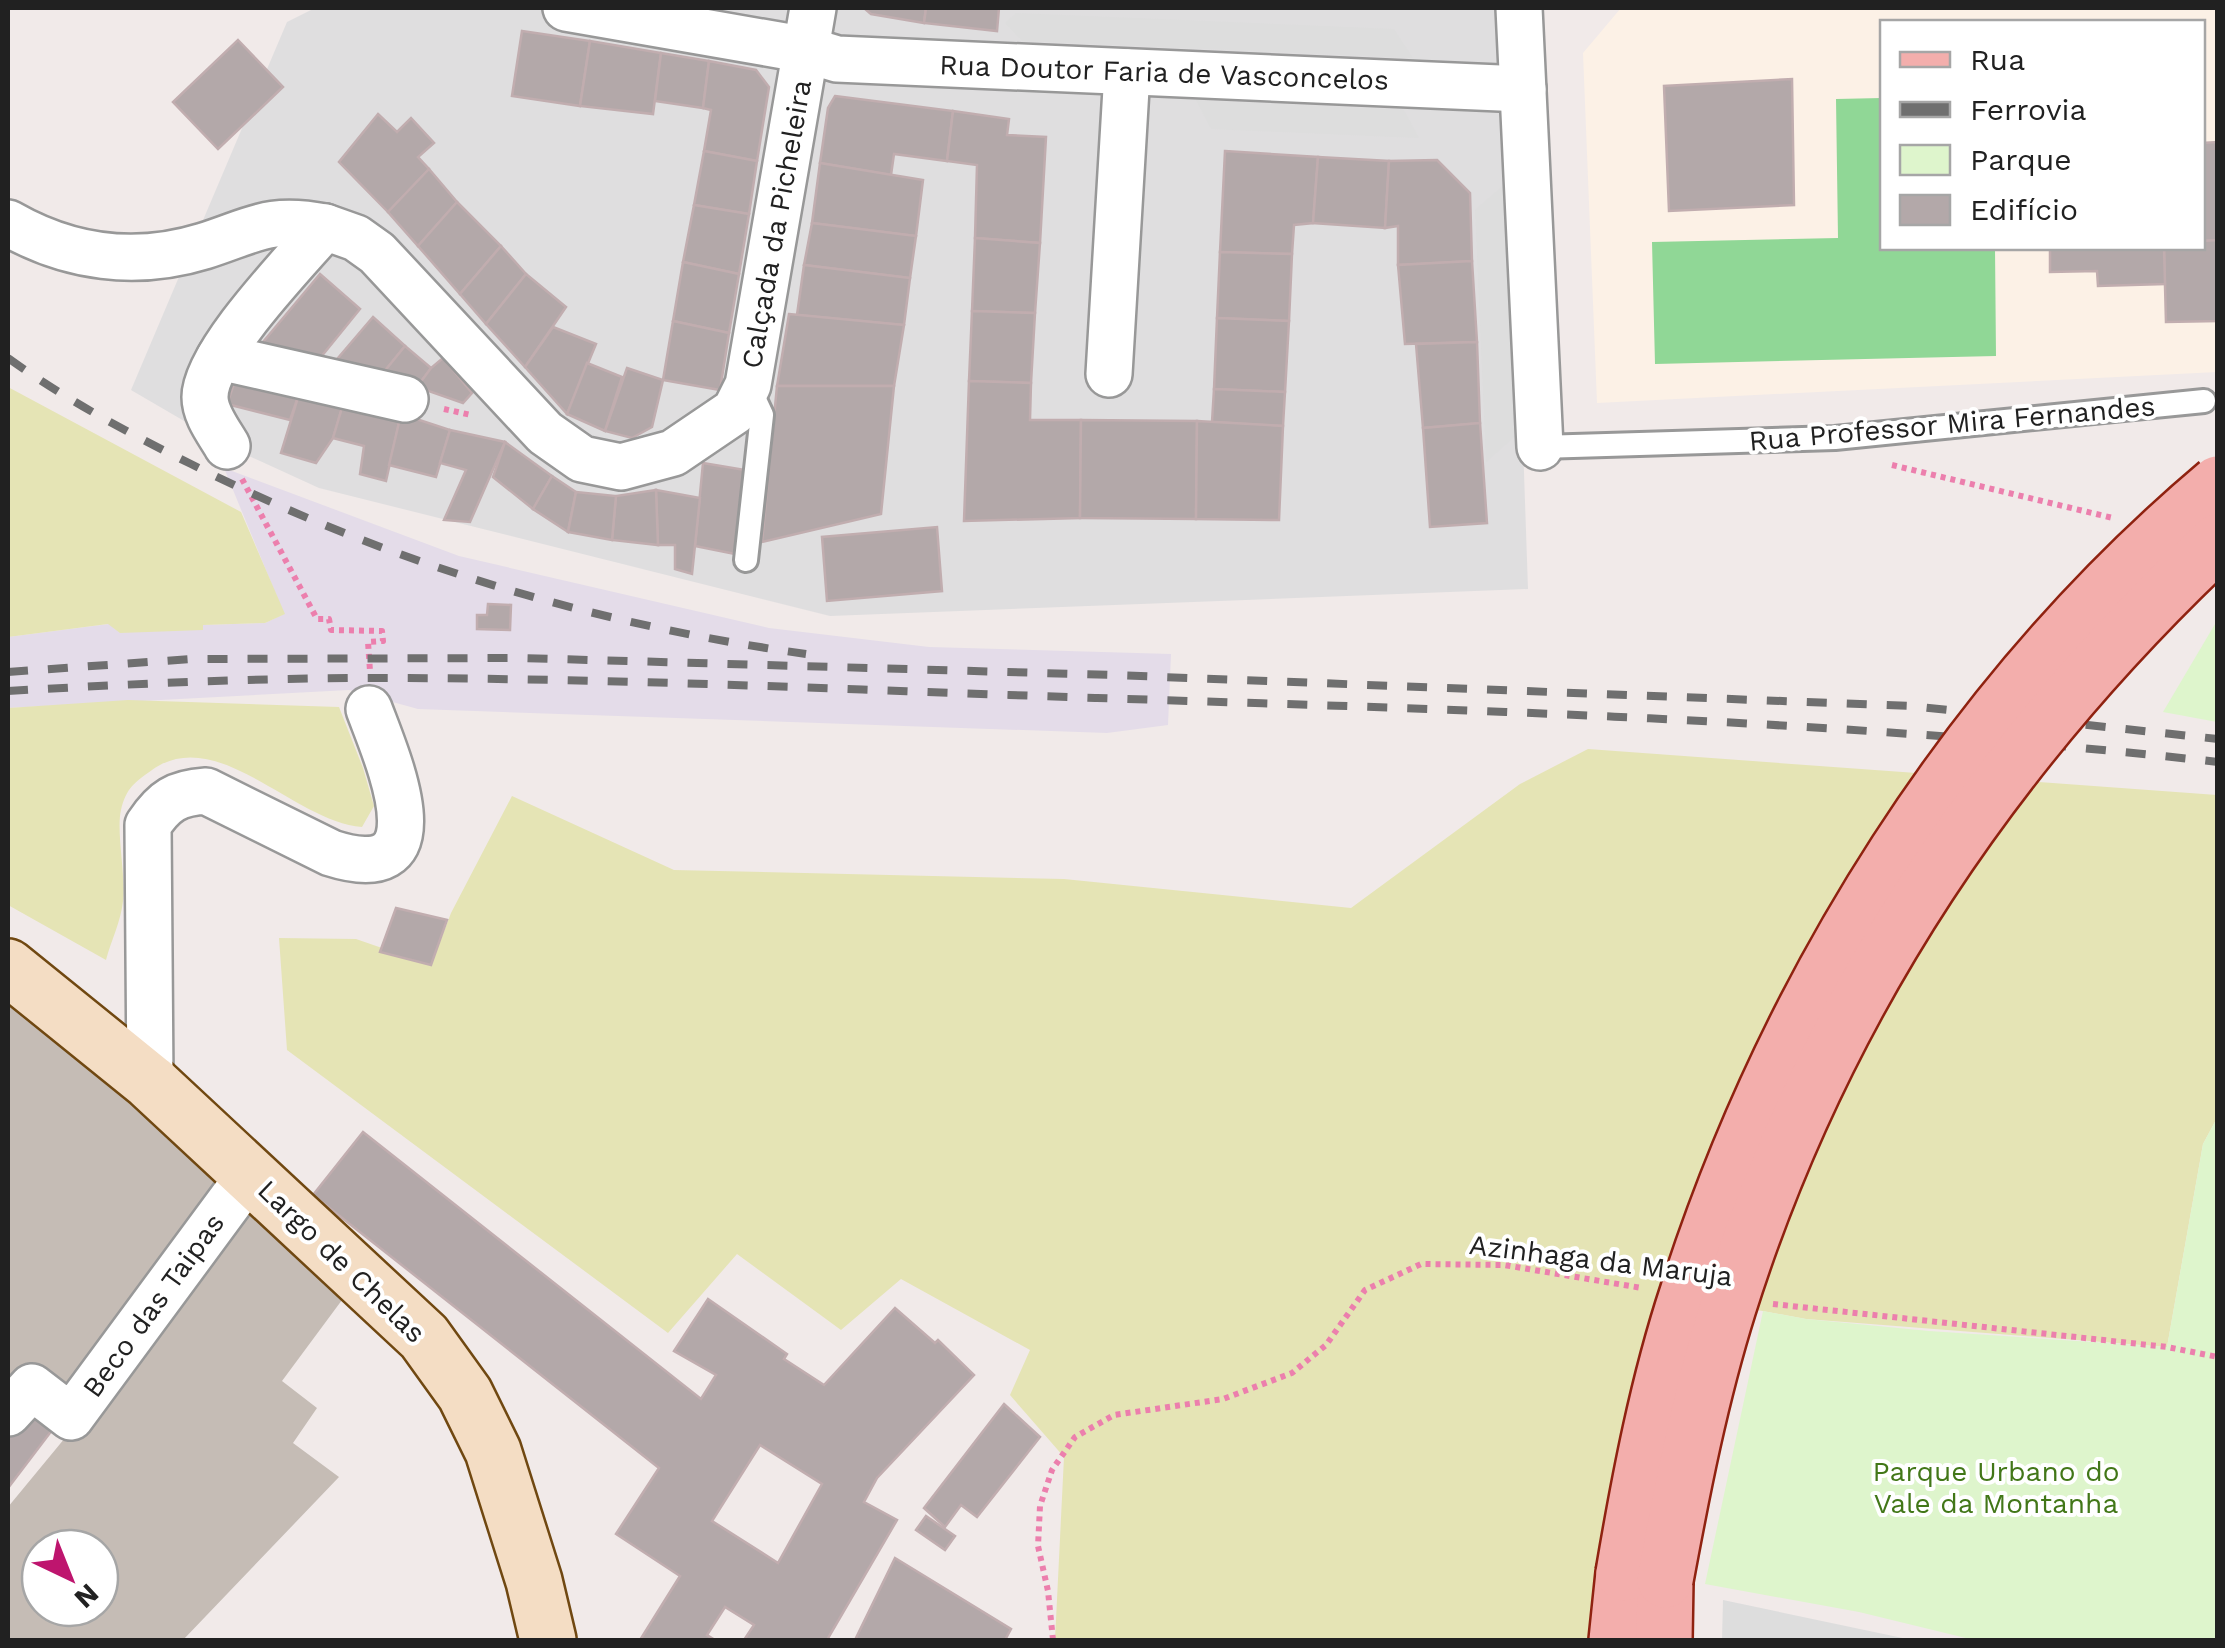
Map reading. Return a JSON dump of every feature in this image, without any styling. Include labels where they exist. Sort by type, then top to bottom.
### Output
[{"type":"main road","points":[[1664,1640],[1645,1577],[1640,1479],[1687,1294],[1755,1115],[1831,962],[1890,864],[2001,708],[2129,566],[2218,484]]},
{"type":"main road","points":[[1617,1640],[1645,1577],[1728,1307],[1794,1132],[1842,1032],[1926,886],[2035,735],[2095,664],[2218,542]]},
{"type":"main road","name":"Largo de Chelas","points":[[8,967],[150,1082],[424,1337],[465,1394],[506,1486],[548,1640]]},
{"type":"street","name":"Rua Professor Mira Fernandes","points":[[1519,8],[1540,446]]},
{"type":"street","name":"Rua Doutor Faria de Vasconcelos","points":[[581,9],[810,29],[837,59],[1523,89]]},
{"type":"street","name":"Calçada da Picheleira","points":[[8,224],[66,250],[100,257],[136,258],[190,249],[266,223],[296,222],[356,238],[378,253],[545,433],[582,459],[622,467],[673,454],[735,411],[748,385],[810,29]]},
{"type":"street","points":[[1109,374],[1126,72]]},
{"type":"street","points":[[227,446],[204,401],[206,385],[220,357],[256,307],[325,227]]},
{"type":"street","points":[[220,357],[405,399]]},
{"type":"street","points":[[150,1082],[148,826],[171,798],[184,792],[206,791],[352,860],[372,860],[390,851],[401,834],[403,815],[368,708]]},
{"type":"street","name":"Beco das Taipas","points":[[8,1413],[32,1387],[71,1417],[250,1173]]},
{"type":"lane","points":[[746,560],[762,415],[748,385]]},
{"type":"lane","name":"Rua Professor Mira Fernandes","points":[[1540,446],[1835,438],[2204,402]]},
{"type":"path","points":[[1835,438],[1882,463],[2109,514],[2124,525]]},
{"type":"path","points":[[227,446],[248,493],[317,619],[329,619],[331,630],[382,631],[383,641],[368,642],[368,708]]},
{"type":"path","name":"Azinhaga da Maruja","points":[[1052,1640],[1048,1591],[1038,1546],[1040,1506],[1052,1470],[1074,1437],[1114,1415],[1223,1398],[1292,1373],[1326,1346],[1365,1290],[1421,1264],[1504,1265],[1647,1290]]},
{"type":"path","name":"Azinhaga da Maruja","points":[[1762,1303],[2167,1347],[2218,1358]]},
{"type":"shaded area","points":[[315,8],[1508,8],[1528,589],[830,616],[319,488],[227,446],[131,390],[287,22]]},
{"type":"shaded area","points":[[1621,8],[2217,8],[2217,372],[1597,403],[1583,53]]},
{"type":"shaded area","points":[[1016,13],[1394,29],[1413,58],[1022,41],[1005,23]]},
{"type":"shaded area","points":[[1196,100],[1404,110],[1419,138],[1211,129]]},
{"type":"shaded area","points":[[1503,186],[1514,437],[1486,462],[1475,210]]},
{"type":"shaded area","points":[[224,468],[459,556],[769,628],[929,647],[1171,654],[1168,725],[1107,733],[418,709],[349,690],[8,708],[8,637],[109,624],[203,629],[203,625],[265,623],[284,614]]},
{"type":"shaded area","points":[[8,985],[40,1012],[103,1082],[234,1186],[68,1407],[8,1405]]},
{"type":"shaded area","points":[[242,1197],[342,1300],[282,1381],[317,1408],[293,1443],[339,1477],[183,1640],[8,1640],[8,1507],[74,1427]]},
{"type":"shaded area","points":[[1723,1600],[1912,1640],[1722,1640]]},
{"type":"green space","points":[[1880,98],[1880,250],[1995,250],[1996,356],[1655,364],[1652,242],[1838,238],[1836,99]]},
{"type":"green space","points":[[8,387],[241,512],[285,614],[265,623],[203,625],[203,630],[120,633],[108,624],[8,637]]},
{"type":"green space","points":[[2215,624],[2217,722],[2163,712]]},
{"type":"green space","points":[[128,700],[339,707],[374,806],[362,827],[336,821],[229,766],[203,758],[177,759],[152,770],[132,786],[121,810],[123,901],[106,960],[8,905],[8,708]]},
{"type":"green space","points":[[1588,749],[2217,795],[2217,1118],[2203,1144],[2167,1347],[1806,1319],[1665,1293],[1601,1565],[1590,1640],[1055,1640],[1064,1457],[1010,1395],[1030,1350],[901,1279],[841,1330],[737,1254],[668,1333],[287,1050],[279,938],[356,939],[431,965],[451,913],[512,796],[674,870],[1064,879],[1351,908],[1520,784]]},
{"type":"green space","name":"Parque Urbano do Vale da Montanha","points":[[2217,1118],[2217,1640],[1974,1640],[1859,1612],[1705,1584],[1763,1311],[1929,1331],[2167,1347],[2203,1144]]},
{"type":"building","points":[[864,8],[926,8],[924,23],[871,14]]},
{"type":"building","points":[[926,8],[999,8],[997,31],[924,23]]},
{"type":"building","points":[[522,31],[590,41],[580,106],[512,96]]},
{"type":"building","points":[[238,40],[283,87],[218,149],[173,102]]},
{"type":"building","points":[[590,41],[661,53],[653,114],[580,106]]},
{"type":"building","points":[[661,53],[709,61],[703,108],[655,101]]},
{"type":"building","points":[[709,61],[756,70],[769,87],[757,161],[704,151],[711,110],[703,108]]},
{"type":"building","points":[[1792,79],[1794,205],[1669,211],[1664,86]]},
{"type":"building","points":[[835,96],[953,111],[947,161],[894,154],[891,175],[820,163],[828,108]]},
{"type":"building","points":[[953,111],[1009,119],[1007,135],[1046,137],[1040,243],[975,238],[977,165],[947,161]]},
{"type":"building","points":[[378,114],[397,132],[411,118],[434,143],[418,157],[429,169],[388,212],[339,162]]},
{"type":"building","points":[[2218,142],[2218,240],[2205,241],[2205,143]]},
{"type":"building","points":[[704,151],[757,161],[749,214],[694,205]]},
{"type":"building","points":[[1225,151],[1318,157],[1313,223],[1294,225],[1292,254],[1220,252]]},
{"type":"building","points":[[1318,157],[1389,161],[1385,228],[1313,223]]},
{"type":"building","points":[[1437,160],[1470,193],[1472,261],[1398,265],[1398,226],[1385,228],[1389,161]]},
{"type":"building","points":[[820,163],[923,180],[916,236],[812,223]]},
{"type":"building","points":[[429,169],[457,202],[418,246],[388,212]]},
{"type":"building","points":[[457,202],[501,246],[460,294],[418,246]]},
{"type":"building","points":[[694,205],[749,214],[739,274],[683,262]]},
{"type":"building","points":[[812,223],[916,236],[910,278],[804,265]]},
{"type":"building","points":[[975,238],[1040,243],[1035,313],[972,311]]},
{"type":"building","points":[[2218,240],[2218,321],[2166,322],[2164,250],[2205,250],[2205,241]]},
{"type":"building","points":[[501,246],[526,274],[486,324],[460,294]]},
{"type":"building","points":[[2050,250],[2164,250],[2165,284],[2098,286],[2097,271],[2050,272]]},
{"type":"building","points":[[1220,252],[1292,254],[1289,321],[1217,318]]},
{"type":"building","points":[[1472,261],[1477,342],[1405,344],[1398,265]]},
{"type":"building","points":[[683,262],[739,274],[729,333],[673,321]]},
{"type":"building","points":[[804,265],[910,278],[904,325],[797,315]]},
{"type":"building","points":[[320,274],[360,309],[316,363],[258,348]]},
{"type":"building","points":[[526,274],[566,307],[525,367],[486,324]]},
{"type":"building","points":[[972,311],[1035,313],[1031,383],[969,381]]},
{"type":"building","points":[[789,314],[904,325],[894,386],[777,386]]},
{"type":"building","points":[[373,317],[405,346],[379,378],[332,365]]},
{"type":"building","points":[[1217,318],[1289,321],[1285,392],[1214,389]]},
{"type":"building","points":[[673,321],[729,333],[720,390],[663,380]]},
{"type":"building","points":[[553,327],[596,344],[567,414],[525,367]]},
{"type":"building","points":[[1477,342],[1480,423],[1423,428],[1416,344]]},
{"type":"building","points":[[405,346],[431,368],[417,387],[379,378]]},
{"type":"building","points":[[443,358],[472,393],[463,403],[417,387]]},
{"type":"building","points":[[587,363],[622,377],[605,431],[567,414]]},
{"type":"building","points":[[627,368],[663,380],[652,427],[632,438],[605,431]]},
{"type":"building","points":[[239,369],[300,391],[290,420],[227,404]]},
{"type":"building","points":[[969,381],[1031,383],[1030,420],[1081,420],[1080,518],[964,521]]},
{"type":"building","points":[[777,386],[894,386],[881,514],[762,542]]},
{"type":"building","points":[[1214,389],[1285,392],[1283,426],[1212,422]]},
{"type":"building","points":[[300,391],[344,401],[333,438],[316,463],[281,453]]},
{"type":"building","points":[[344,401],[401,414],[386,481],[360,474],[364,446],[333,438]]},
{"type":"building","points":[[401,414],[450,430],[436,477],[389,465]]},
{"type":"building","points":[[1081,420],[1197,421],[1196,519],[1080,518]]},
{"type":"building","points":[[1197,421],[1283,426],[1279,520],[1196,519]]},
{"type":"building","points":[[1480,423],[1487,523],[1430,527],[1423,428]]},
{"type":"building","points":[[450,430],[505,442],[470,522],[444,520],[466,470],[440,463]]},
{"type":"building","points":[[505,442],[552,476],[533,509],[493,477]]},
{"type":"building","points":[[703,463],[745,470],[735,554],[695,546]]},
{"type":"building","points":[[552,476],[576,492],[568,532],[533,509]]},
{"type":"building","points":[[656,490],[700,498],[692,574],[675,569],[675,545],[658,545]]},
{"type":"building","points":[[656,490],[658,545],[612,540],[616,496]]},
{"type":"building","points":[[576,492],[616,496],[612,540],[568,532]]},
{"type":"building","points":[[937,527],[942,591],[827,601],[822,537]]},
{"type":"building","points":[[488,604],[511,605],[510,630],[477,629],[477,615],[487,615]]},
{"type":"building","points":[[396,908],[447,920],[431,965],[380,952]]},
{"type":"building","points":[[363,1132],[701,1399],[716,1375],[674,1351],[708,1299],[824,1385],[895,1308],[935,1343],[938,1340],[974,1375],[877,1478],[864,1502],[897,1520],[827,1640],[744,1640],[754,1625],[725,1607],[707,1635],[715,1640],[640,1640],[680,1576],[616,1534],[659,1468],[313,1195]],"holes":[[[760,1445],[822,1484],[778,1563],[712,1521]]]},
{"type":"building","points":[[35,1396],[62,1417],[8,1488],[8,1431]]},
{"type":"building","points":[[1004,1404],[1040,1437],[977,1517],[961,1505],[945,1527],[924,1508]]},
{"type":"building","points":[[926,1516],[955,1536],[945,1550],[916,1530]]},
{"type":"building","points":[[895,1558],[1011,1629],[1005,1640],[855,1640]]},
{"type":"railway","points":[[8,358],[97,415],[191,464],[339,531],[414,559],[569,607],[806,654]]},
{"type":"railway","points":[[8,672],[191,659],[522,658],[1112,675],[1911,706],[2218,739]]},
{"type":"railway","points":[[8,691],[328,678],[736,685],[1798,726],[2218,762]]}]
